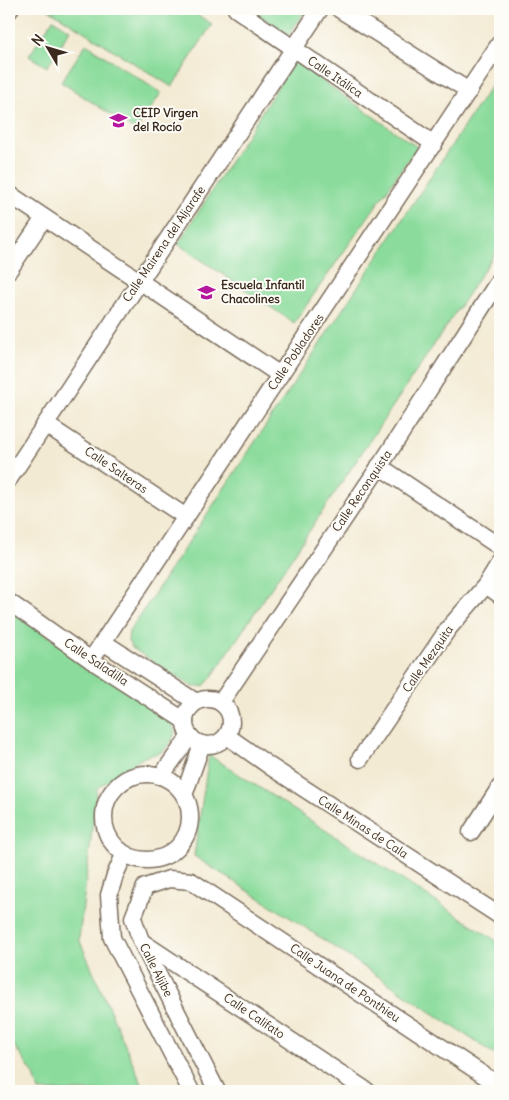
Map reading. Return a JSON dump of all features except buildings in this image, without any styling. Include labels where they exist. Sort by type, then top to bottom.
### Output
[{"type":"street","name":"Calle Itálica","points":[[236,9],[434,144]]},
{"type":"street","name":"Calle Mairena del Aljarafe","points":[[9,479],[320,9]]},
{"type":"street","points":[[339,9],[469,91]]},
{"type":"street","name":"Calle Pobladores","points":[[91,660],[500,44]]},
{"type":"street","points":[[9,194],[280,375]]},
{"type":"street","points":[[9,270],[44,218]]},
{"type":"street","name":"Calle Reconquista","points":[[221,702],[379,466],[500,279]]},
{"type":"street","name":"Calle Salteras","points":[[45,424],[186,517]]},
{"type":"street","points":[[379,466],[500,547]]},
{"type":"street","name":"Calle Mezquita","points":[[360,758],[448,629],[486,585],[500,562]]},
{"type":"street","points":[[486,585],[500,595]]},
{"type":"street","name":"Calle Saladilla","points":[[9,602],[192,734]]},
{"type":"street","name":"Calle Saladilla","points":[[103,642],[196,702]]},
{"type":"street","points":[[184,795],[192,734],[187,713],[190,706],[202,699],[209,698],[221,702],[227,707],[231,721],[230,729],[227,736],[222,740],[216,744],[209,745],[192,734]]},
{"type":"street","points":[[161,776],[192,734]]},
{"type":"street","name":"Calle Minas de Cala","points":[[227,736],[271,767],[500,916]]},
{"type":"street","points":[[148,774],[161,776],[175,784],[184,795],[190,808],[190,823],[186,837],[166,857],[152,861],[137,860],[124,855],[113,846],[106,833],[103,820],[105,805],[111,792],[120,782],[133,776],[148,774]]},
{"type":"street","points":[[471,832],[500,788]]},
{"type":"street","points":[[124,855],[114,875],[109,896],[112,938],[191,1091]]},
{"type":"street","name":"Calle Aljibe","points":[[190,881],[169,878],[145,888],[133,918],[141,941],[219,1089]]},
{"type":"street","name":"Calle Juana de Ponthieu","points":[[190,881],[500,1086]]},
{"type":"street","name":"Calle Califato","points":[[141,941],[367,1091]]},
{"type":"green space","points":[[48,9],[188,9],[212,24],[172,87]]},
{"type":"green space","points":[[250,9],[307,9],[288,35]]},
{"type":"green space","points":[[53,19],[70,30],[47,67],[29,56]]},
{"type":"green space","points":[[86,44],[161,93],[136,131],[61,82]]},
{"type":"green space","points":[[294,61],[417,147],[294,323],[178,244]]},
{"type":"green space","points":[[500,72],[500,246],[211,678],[204,686],[193,687],[132,648],[128,641],[129,632]]},
{"type":"green space","points":[[9,609],[173,724],[175,733],[172,741],[162,752],[144,757],[97,788],[79,939],[145,1091],[39,1091],[34,1075],[9,1038]]},
{"type":"green space","points":[[209,755],[500,943],[500,1058],[300,924],[194,856]]},
{"type":"place","name":"CEIP Virgen del Rocío","points":[[119,120]]},
{"type":"place","name":"Escuela Infantil Chacolines","points":[[207,292]]}]
